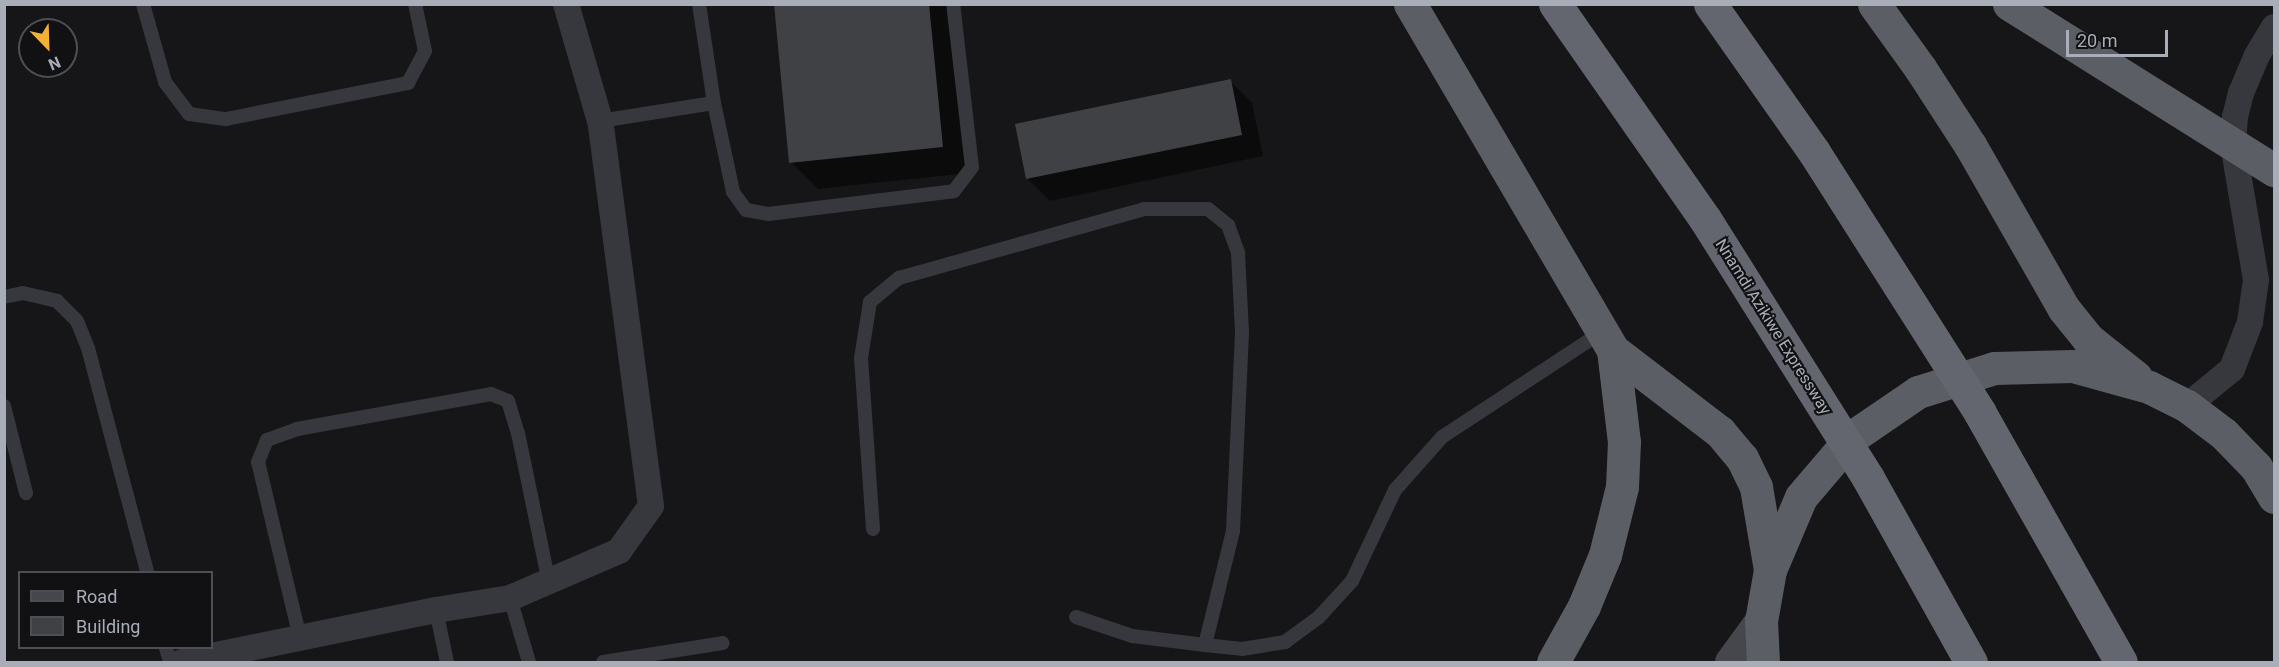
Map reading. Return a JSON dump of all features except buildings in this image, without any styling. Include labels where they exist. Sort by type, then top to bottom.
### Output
[{"type":"highway","points":[[1410,4],[1607,341],[1624,442],[1622,487],[1605,555],[1584,606],[1553,663]]},
{"type":"highway","name":"Nnamdi Azikiwe Expressway","points":[[1555,4],[1705,219],[1868,478],[1971,663]]},
{"type":"highway","points":[[1710,4],[1814,152],[1980,413],[2121,663]]},
{"type":"highway","points":[[1874,4],[1920,68],[1970,145],[2064,309],[2102,351],[2149,387],[2187,406],[2224,434],[2265,472],[2274,497]]},
{"type":"highway","points":[[2009,4],[2274,170]]},
{"type":"highway","points":[[1607,341],[1720,432],[1742,458],[1756,487],[1770,570]]},
{"type":"highway","points":[[1763,663],[1761,621],[1770,570],[1801,497],[1852,437],[1918,393],[1994,368],[2073,366],[2149,387]]},
{"type":"main road","points":[[1731,663],[1761,621]]},
{"type":"street","points":[[182,663],[436,610],[510,598],[619,551],[651,506],[600,121],[566,4]]},
{"type":"street","points":[[2187,406],[2232,369],[2250,322],[2256,280],[2233,144],[2241,93],[2256,57],[2274,27]]},
{"type":"lane","points":[[143,4],[165,82],[189,114],[226,119],[408,83],[424,51],[415,4]]},
{"type":"lane","points":[[699,4],[714,104],[733,192],[746,210],[768,214],[954,191],[972,166],[953,4]]},
{"type":"lane","points":[[600,121],[714,104]]},
{"type":"lane","points":[[873,529],[861,358],[870,302],[899,278],[1144,209],[1208,209],[1228,225],[1238,253],[1242,333],[1233,531],[1205,645]]},
{"type":"lane","points":[[4,297],[23,293],[57,301],[77,321],[88,348],[146,571]]},
{"type":"lane","points":[[1076,617],[1132,636],[1205,645],[1242,649],[1285,642],[1319,617],[1352,581],[1395,490],[1442,437],[1607,341]]},
{"type":"lane","points":[[300,638],[258,462],[267,440],[297,429],[491,394],[508,400],[518,433],[549,583]]},
{"type":"lane","points":[[4,406],[26,493]]},
{"type":"lane","points":[[510,598],[529,663]]},
{"type":"lane","points":[[436,610],[447,663]]},
{"type":"lane","points":[[603,663],[723,643]]}]
